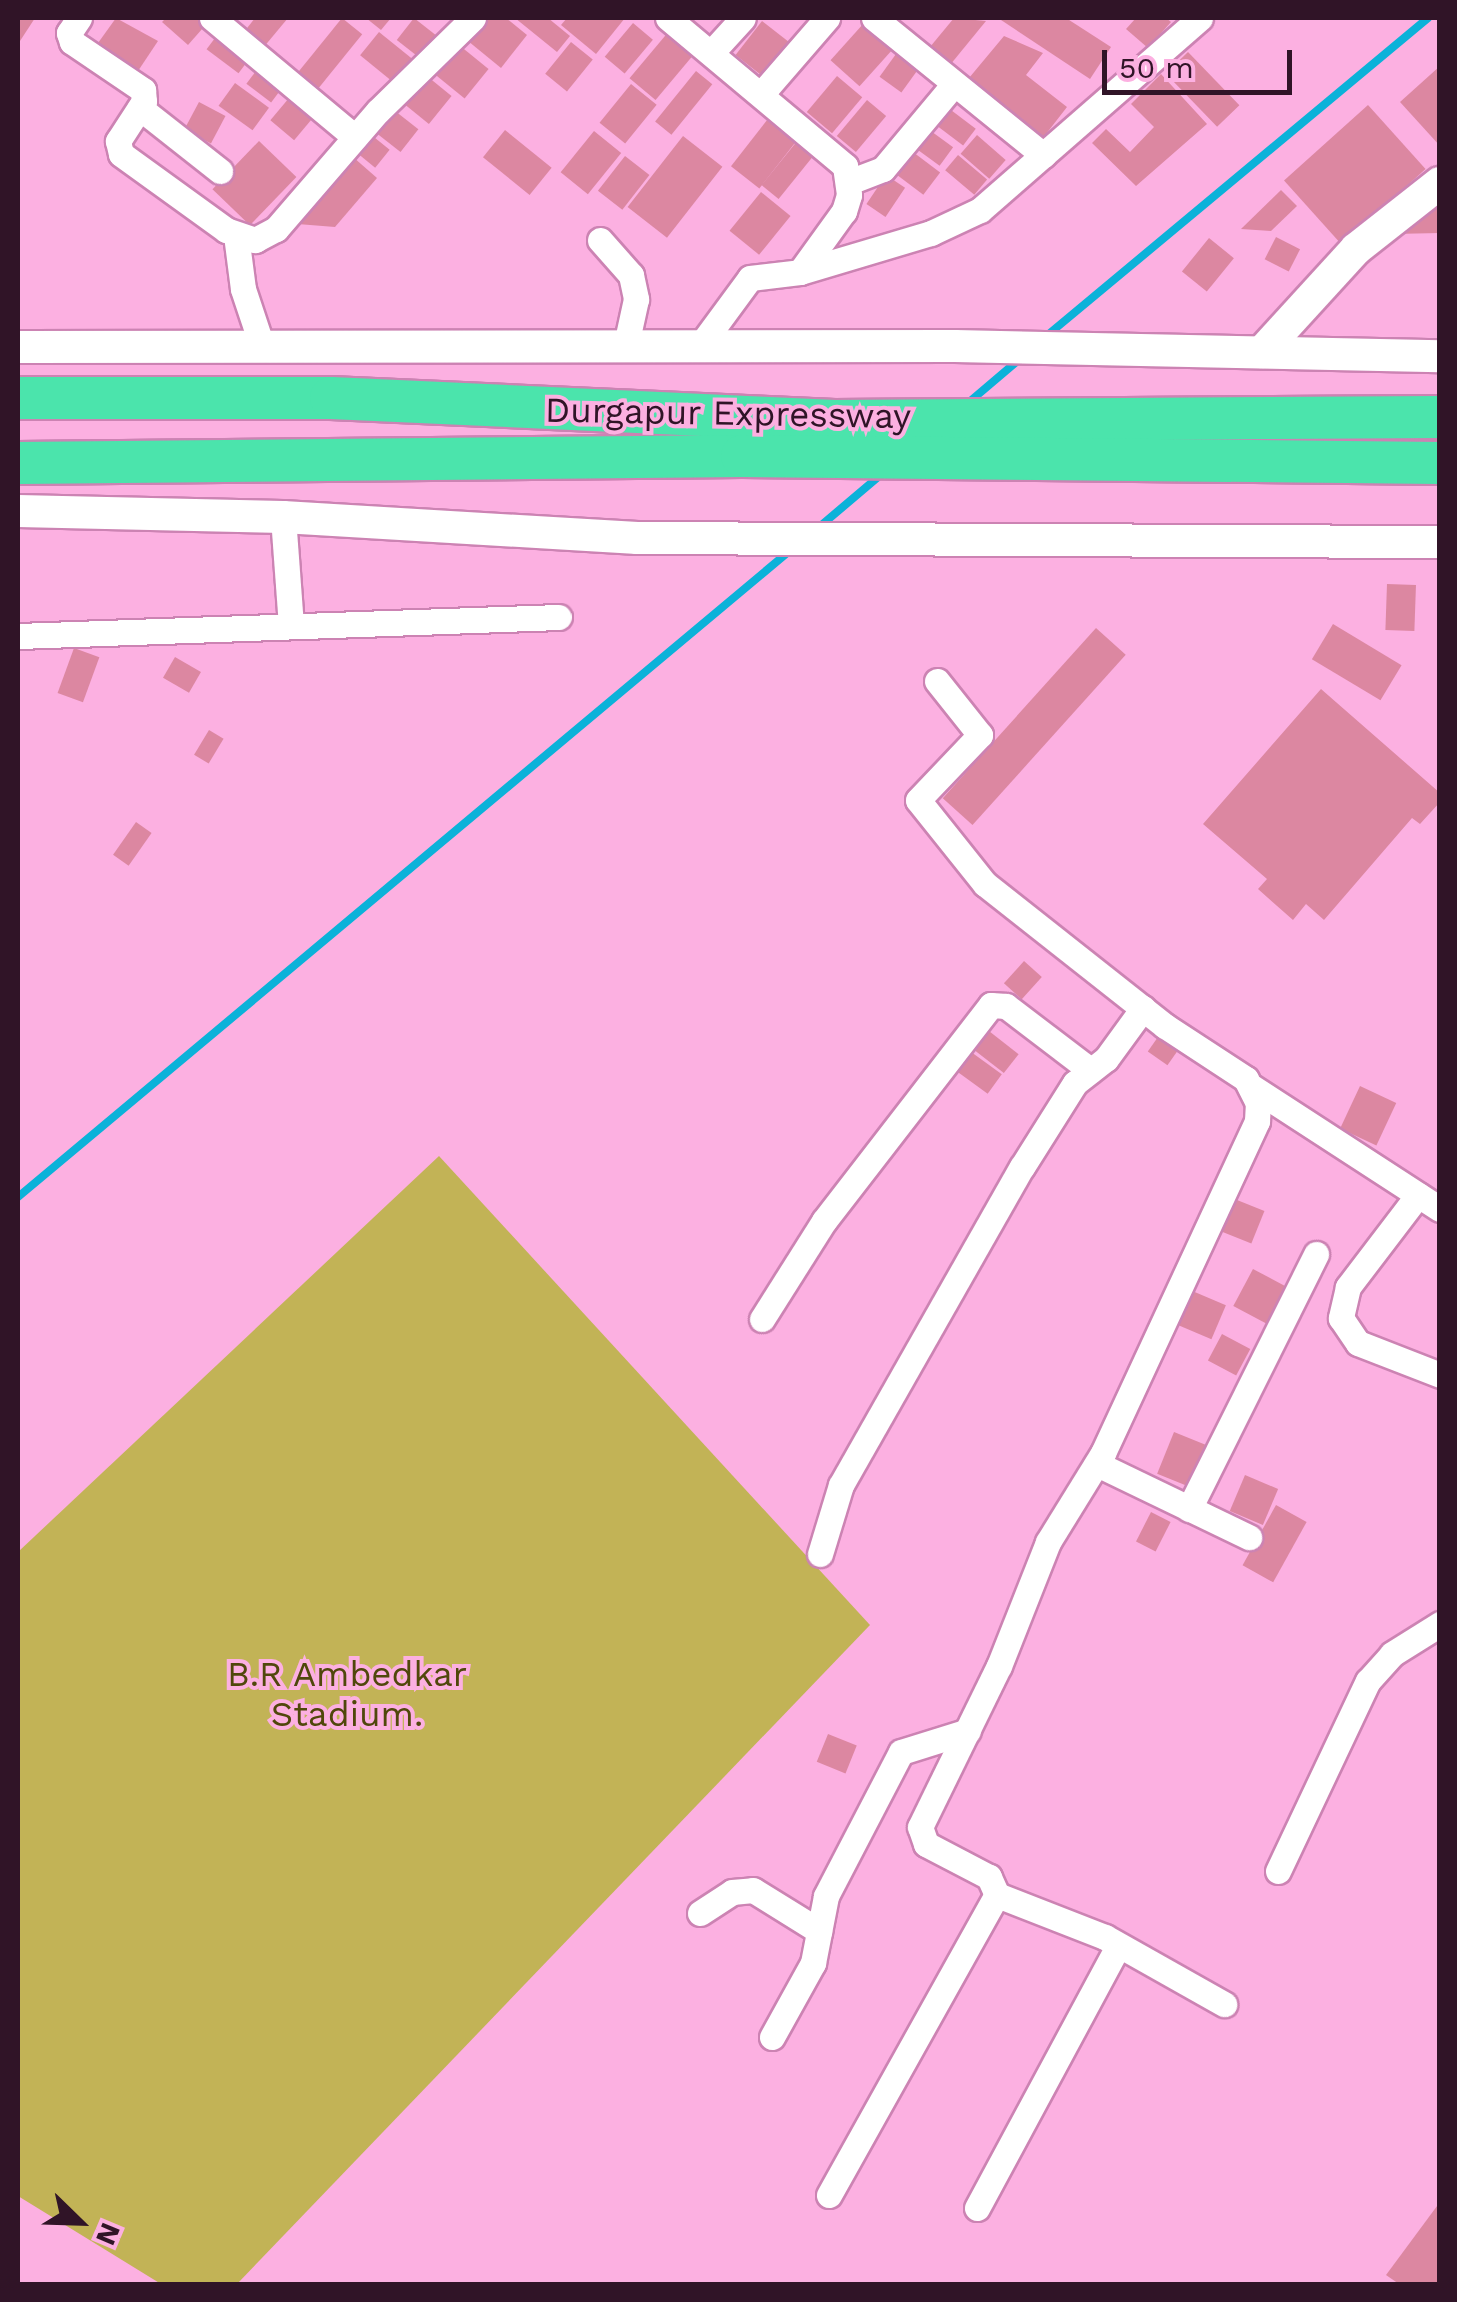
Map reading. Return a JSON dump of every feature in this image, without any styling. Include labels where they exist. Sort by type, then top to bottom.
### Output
[{"type":"highway","name":"Durgapur Expressway","points":[[18,398],[331,398],[834,420],[1022,415],[1440,417]]},
{"type":"highway","name":"Durgapur Expressway","points":[[18,463],[1008,458],[1440,463]]},
{"type":"street","points":[[79,18],[69,38],[137,84],[144,95],[118,141],[121,154],[236,235],[255,240],[271,233],[467,19]]},
{"type":"street","points":[[212,18],[355,138]]},
{"type":"street","points":[[668,18],[834,152],[849,182],[844,211],[800,272]]},
{"type":"street","points":[[711,52],[743,18]]},
{"type":"street","points":[[762,92],[827,18]]},
{"type":"street","points":[[874,18],[1043,155]]},
{"type":"street","points":[[700,346],[744,282],[800,272],[964,219],[1200,18]]},
{"type":"street","points":[[849,182],[883,168],[954,84]]},
{"type":"street","points":[[140,108],[220,172]]},
{"type":"street","points":[[1262,352],[1356,250],[1440,183]]},
{"type":"street","points":[[236,235],[243,289],[261,342]]},
{"type":"street","points":[[600,240],[631,275],[636,299],[626,346]]},
{"type":"street","points":[[18,347],[172,350],[261,342],[954,346],[1440,356]]},
{"type":"street","points":[[18,510],[283,517],[441,531],[916,540],[1440,542]]},
{"type":"street","points":[[283,517],[291,625]]},
{"type":"street","points":[[18,636],[559,618]]},
{"type":"street","points":[[937,681],[980,736],[918,800],[968,870],[1143,1008],[1252,1086],[1429,1202],[1348,1288],[1341,1318],[1358,1343],[1440,1375]]},
{"type":"street","points":[[762,1319],[824,1221],[991,1005],[1006,1006],[1090,1070]]},
{"type":"street","points":[[820,1554],[841,1486],[896,1382],[1061,1103],[1118,1046],[1143,1008]]},
{"type":"street","points":[[1224,2004],[1118,1946],[997,1895],[989,1877],[920,1836],[1048,1542],[1097,1464],[1257,1121],[1252,1086]]},
{"type":"street","points":[[1189,1509],[1316,1254]]},
{"type":"street","points":[[1097,1464],[1249,1537]]},
{"type":"street","points":[[1278,1871],[1368,1681],[1392,1654],[1440,1624]]},
{"type":"street","points":[[772,2037],[812,1963],[826,1896],[901,1752],[968,1730]]},
{"type":"street","points":[[700,1913],[732,1892],[753,1890],[818,1930]]},
{"type":"street","points":[[829,2195],[997,1895]]},
{"type":"street","points":[[978,2208],[1118,1946]]},
{"type":"green space","name":"B.R Ambedkar Stadium.","points":[[439,1156],[870,1625],[237,2284],[161,2284],[18,2196],[18,1552]]},
{"type":"building","points":[[18,18],[35,18],[20,41],[18,40]]},
{"type":"building","points":[[116,18],[158,41],[138,71],[98,43]]},
{"type":"building","points":[[166,18],[210,20],[188,45],[162,22]]},
{"type":"building","points":[[255,18],[288,18],[263,48],[244,32]]},
{"type":"building","points":[[342,18],[362,34],[316,91],[296,75]]},
{"type":"building","points":[[366,18],[391,18],[381,30]]},
{"type":"building","points":[[414,18],[442,40],[425,62],[397,40]]},
{"type":"building","points":[[487,18],[506,18],[527,35],[501,68],[468,41]]},
{"type":"building","points":[[515,18],[548,18],[570,36],[557,52]]},
{"type":"building","points":[[567,18],[625,18],[596,54],[561,25]]},
{"type":"building","points":[[954,18],[986,21],[950,65],[930,47]]},
{"type":"building","points":[[998,18],[1066,18],[1111,47],[1090,79]]},
{"type":"building","points":[[1136,18],[1166,18],[1171,22],[1148,48],[1126,29]]},
{"type":"building","points":[[762,21],[791,44],[765,78],[736,55]]},
{"type":"building","points":[[633,23],[653,40],[625,73],[605,57]]},
{"type":"building","points":[[864,23],[893,49],[860,86],[831,60]]},
{"type":"building","points":[[221,30],[253,54],[239,73],[207,49]]},
{"type":"building","points":[[670,30],[696,52],[656,100],[630,78]]},
{"type":"building","points":[[379,32],[417,63],[398,86],[360,55]]},
{"type":"building","points":[[1004,36],[1043,53],[1026,75],[1067,107],[1039,143],[964,84]]},
{"type":"building","points":[[571,42],[593,60],[567,91],[545,74]]},
{"type":"building","points":[[459,45],[489,69],[465,98],[435,75]]},
{"type":"building","points":[[1188,52],[1239,105],[1217,127],[1166,74]]},
{"type":"building","points":[[896,54],[918,70],[901,93],[880,77]]},
{"type":"building","points":[[262,63],[287,82],[271,102],[246,84]]},
{"type":"building","points":[[1440,66],[1440,146],[1400,102]]},
{"type":"building","points":[[696,71],[712,84],[671,135],[655,122]]},
{"type":"building","points":[[422,72],[452,96],[429,124],[399,100]]},
{"type":"building","points":[[1161,74],[1207,124],[1136,186],[1092,143],[1106,129],[1130,152],[1154,127],[1131,104]]},
{"type":"building","points":[[837,76],[862,97],[832,133],[807,112]]},
{"type":"building","points":[[235,83],[269,108],[253,130],[219,106]]},
{"type":"building","points":[[631,84],[657,105],[625,144],[600,123]]},
{"type":"building","points":[[289,98],[313,118],[294,140],[270,120]]},
{"type":"building","points":[[867,100],[886,116],[856,152],[837,136]]},
{"type":"building","points":[[199,102],[225,116],[211,143],[184,129]]},
{"type":"building","points":[[943,104],[976,129],[963,145],[930,121]]},
{"type":"building","points":[[1368,105],[1426,169],[1342,245],[1284,181]]},
{"type":"building","points":[[390,107],[418,129],[401,152],[372,130]]},
{"type":"building","points":[[771,115],[799,137],[759,188],[731,166]]},
{"type":"building","points":[[924,126],[953,147],[940,166],[910,145]]},
{"type":"building","points":[[364,129],[390,150],[375,168],[350,147]]},
{"type":"building","points":[[505,130],[552,168],[530,195],[483,157]]},
{"type":"building","points":[[594,131],[621,153],[588,194],[561,172]]},
{"type":"building","points":[[977,135],[1006,160],[989,179],[961,154]]},
{"type":"building","points":[[683,136],[722,167],[667,238],[628,207]]},
{"type":"building","points":[[798,140],[815,154],[779,199],[761,185]]},
{"type":"building","points":[[259,141],[296,177],[250,225],[212,189]]},
{"type":"building","points":[[909,149],[940,172],[923,195],[892,171]]},
{"type":"building","points":[[345,150],[377,178],[335,227],[285,223]]},
{"type":"building","points":[[958,155],[987,179],[974,195],[945,170]]},
{"type":"building","points":[[625,156],[649,175],[622,210],[598,191]]},
{"type":"building","points":[[886,175],[905,188],[885,217],[866,204]]},
{"type":"building","points":[[1281,190],[1297,206],[1271,231],[1241,229]]},
{"type":"building","points":[[761,192],[791,216],[759,255],[730,231]]},
{"type":"building","points":[[1440,195],[1440,233],[1393,234]]},
{"type":"building","points":[[1276,237],[1300,249],[1289,272],[1265,259]]},
{"type":"building","points":[[1209,238],[1234,258],[1207,292],[1182,271]]},
{"type":"building","points":[[1387,584],[1416,585],[1414,631],[1385,630]]},
{"type":"building","points":[[1333,624],[1402,665],[1380,700],[1312,659]]},
{"type":"building","points":[[1096,628],[1126,655],[972,825],[943,798]]},
{"type":"building","points":[[74,648],[99,657],[83,702],[58,693]]},
{"type":"building","points":[[175,657],[201,672],[189,693],[163,678]]},
{"type":"building","points":[[1321,689],[1440,793],[1440,802],[1420,824],[1412,818],[1324,920],[1306,904],[1293,920],[1258,889],[1267,879],[1203,824]]},
{"type":"building","points":[[209,730],[224,739],[209,764],[194,755]]},
{"type":"building","points":[[136,822],[152,833],[129,866],[113,855]]},
{"type":"building","points":[[1024,961],[1042,977],[1022,999],[1004,983]]},
{"type":"building","points":[[980,1024],[1019,1054],[1004,1073],[965,1043]]},
{"type":"building","points":[[1165,1027],[1185,1041],[1167,1065],[1148,1052]]},
{"type":"building","points":[[967,1049],[1002,1074],[988,1094],[953,1068]]},
{"type":"building","points":[[1360,1086],[1396,1103],[1376,1146],[1340,1129]]},
{"type":"building","points":[[1232,1198],[1264,1211],[1251,1244],[1219,1230]]},
{"type":"building","points":[[1253,1269],[1288,1288],[1269,1325],[1233,1306]]},
{"type":"building","points":[[1190,1290],[1226,1305],[1211,1339],[1176,1324]]},
{"type":"building","points":[[1222,1334],[1250,1349],[1236,1376],[1208,1360]]},
{"type":"building","points":[[1174,1432],[1211,1447],[1194,1489],[1157,1474]]},
{"type":"building","points":[[1245,1475],[1278,1489],[1263,1525],[1230,1511]]},
{"type":"building","points":[[1276,1505],[1307,1522],[1273,1582],[1243,1565]]},
{"type":"building","points":[[1151,1512],[1171,1522],[1156,1551],[1136,1541]]},
{"type":"building","points":[[828,1734],[857,1746],[846,1773],[817,1762]]},
{"type":"building","points":[[1440,2202],[1440,2284],[1399,2284],[1386,2275]]},
{"type":"waterway","points":[[1044,338],[1428,18]]},
{"type":"waterway","points":[[968,403],[1022,357]]},
{"type":"waterway","points":[[818,528],[884,472]]},
{"type":"waterway","points":[[18,1197],[792,549]]}]
